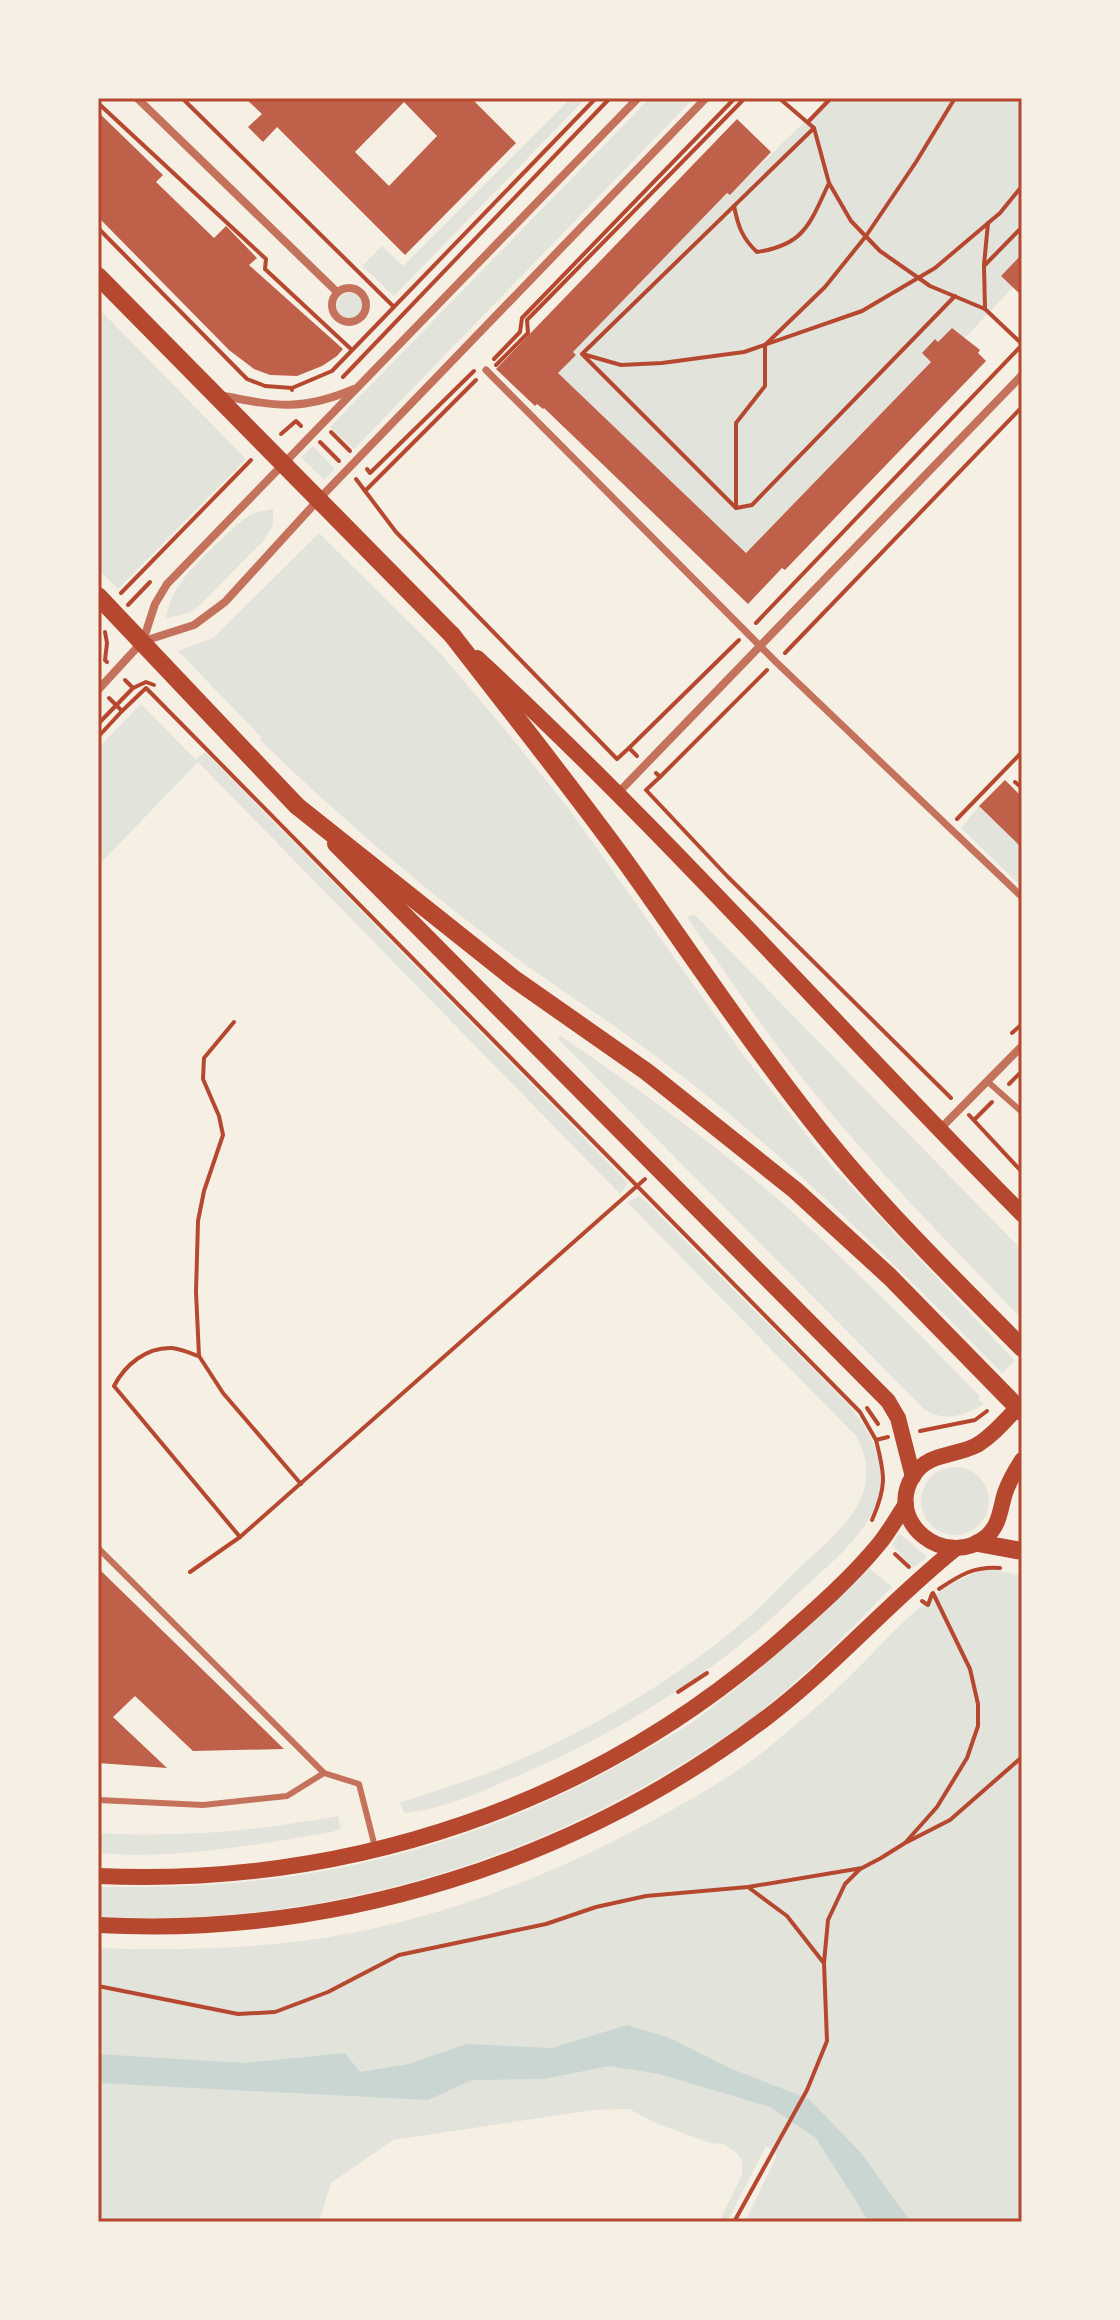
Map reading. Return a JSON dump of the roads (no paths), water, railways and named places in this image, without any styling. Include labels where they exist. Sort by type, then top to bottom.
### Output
[{"type":"main road","points":[[98,276],[452,635],[542,718],[617,794],[1022,1214]]},
{"type":"main road","points":[[98,596],[650,1175],[888,1401],[898,1418],[913,1477],[906,1504],[882,1541],[815,1609],[758,1660],[687,1713],[602,1765],[504,1810],[437,1833],[306,1866],[220,1876],[152,1879],[98,1876]]},
{"type":"main road","points":[[452,635],[568,783],[711,987],[821,1132],[869,1190],[1020,1345]]},
{"type":"main road","points":[[297,806],[513,978],[647,1072],[776,1174],[890,1277],[1022,1412]]},
{"type":"main road","points":[[913,1477],[931,1458],[978,1444],[1022,1403]]},
{"type":"main road","points":[[978,1543],[997,1526],[1005,1493],[1022,1460]]},
{"type":"main road","points":[[906,1504],[908,1516],[922,1537],[940,1547],[955,1549],[978,1543],[1017,1549]]},
{"type":"main road","points":[[98,1925],[221,1925],[293,1918],[456,1879],[546,1845],[623,1809],[696,1768],[767,1717],[829,1665],[906,1589],[955,1549]]},
{"type":"street","points":[[137,98],[337,292]]},
{"type":"street","points":[[98,690],[143,641],[155,604],[167,584],[638,98]]},
{"type":"street","points":[[143,641],[194,625],[225,602],[319,499],[706,98]]},
{"type":"street","points":[[348,287],[360,291],[367,301],[366,313],[357,322],[344,322],[334,315],[332,303],[337,292],[348,287]]},
{"type":"street","points":[[486,370],[746,633],[1022,897]]},
{"type":"street","points":[[617,794],[1022,375]]},
{"type":"street","points":[[214,394],[277,406],[294,406],[329,400],[359,387]]},
{"type":"street","points":[[939,1130],[1022,1046]]},
{"type":"lane","points":[[987,1081],[1022,1112]]},
{"type":"lane","points":[[98,1548],[324,1773],[359,1784],[376,1850]]},
{"type":"lane","points":[[98,1800],[203,1805],[287,1796],[324,1773]]}]
